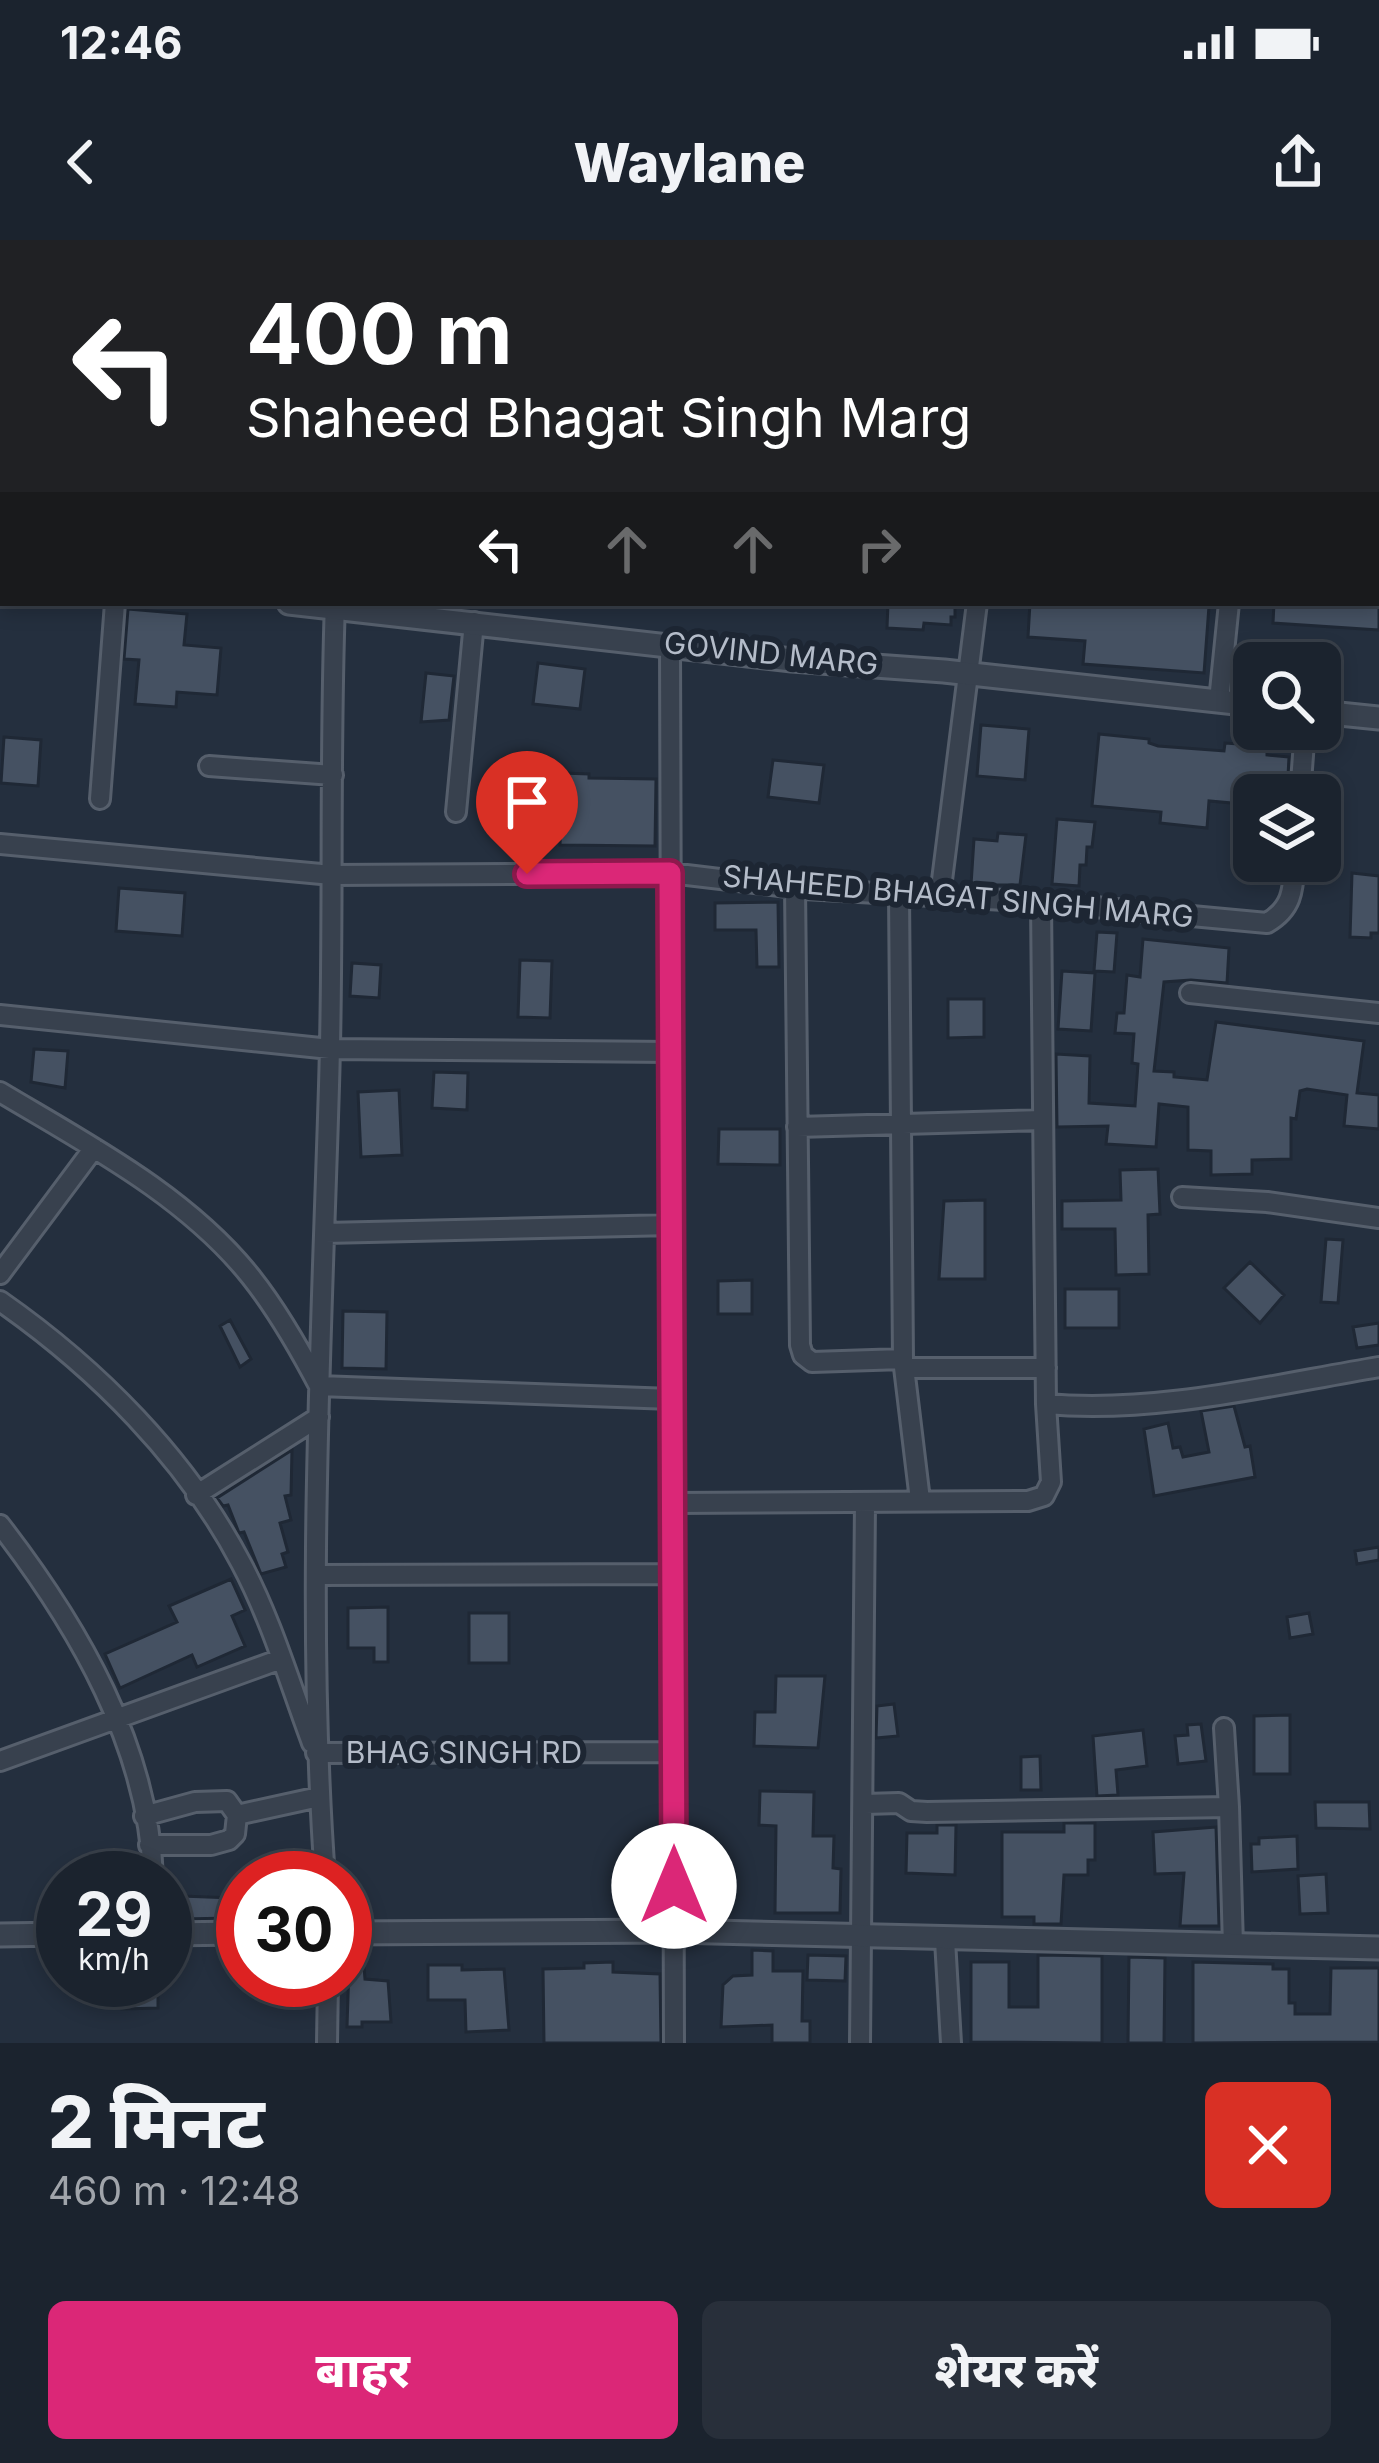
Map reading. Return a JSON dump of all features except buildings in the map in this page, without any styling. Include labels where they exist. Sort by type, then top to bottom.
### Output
[{"type":"street","points":[[100,799],[115,606]]},
{"type":"street","points":[[323,1851],[316,1753],[317,1574],[335,606]]},
{"type":"street","name":"GOVIND MARG","points":[[343,606],[792,660],[1233,703]]},
{"type":"street","points":[[940,896],[977,606]]},
{"type":"street","points":[[1219,701],[1229,606]]},
{"type":"street","points":[[456,812],[474,622]]},
{"type":"street","points":[[670,643],[674,2043]]},
{"type":"street","points":[[1341,714],[1379,718]]},
{"type":"street","points":[[209,766],[333,775]]},
{"type":"street","name":"SHAHEED BHAGAT SINGH MARG","points":[[0,844],[332,875],[670,873],[1267,923],[1283,914],[1293,882]]},
{"type":"street","points":[[795,887],[803,1355],[812,1362],[1046,1368]]},
{"type":"street","points":[[899,894],[904,1363],[920,1500]]},
{"type":"street","points":[[672,1503],[1028,1502],[1044,1496],[1051,1482],[1046,1404],[1041,902]]},
{"type":"street","points":[[1190,992],[1379,1013]]},
{"type":"street","points":[[0,1015],[330,1048],[671,1052]]},
{"type":"street","points":[[0,1092],[94,1148],[176,1205],[248,1273],[292,1334],[319,1386]]},
{"type":"street","points":[[797,1127],[1043,1120]]},
{"type":"street","points":[[0,1274],[94,1148]]},
{"type":"street","points":[[1182,1197],[1268,1202],[1379,1219]]},
{"type":"street","points":[[325,1233],[672,1225]]},
{"type":"street","name":"BHAG SINGH RD","points":[[0,1301],[54,1338],[122,1399],[196,1495],[241,1563],[316,1753],[673,1752]]},
{"type":"street","points":[[1046,1404],[1121,1405],[1181,1399],[1379,1367]]},
{"type":"street","points":[[319,1386],[672,1399]]},
{"type":"street","points":[[196,1495],[319,1417]]},
{"type":"street","points":[[860,2043],[866,1504]]},
{"type":"street","points":[[0,1525],[46,1584],[82,1642],[140,1787],[149,1851]]},
{"type":"street","points":[[317,1574],[672,1574]]},
{"type":"street","points":[[0,1761],[280,1659]]},
{"type":"street","points":[[1224,1728],[1233,1946]]},
{"type":"street","points":[[237,1815],[319,1797]]},
{"type":"street","points":[[144,1816],[214,1800],[227,1802],[237,1815],[235,1834],[221,1843],[148,1845]]},
{"type":"street","points":[[865,1804],[899,1803],[911,1811],[927,1812],[1229,1807]]},
{"type":"street","points":[[372,1933],[674,1930],[1379,1948]]},
{"type":"street","points":[[0,1935],[36,1934]]},
{"type":"street","points":[[945,1940],[951,2043]]},
{"type":"street","points":[[327,2043],[328,2007]]},
{"type":"route","points":[[527,874],[670,873],[674,1886]]}]
